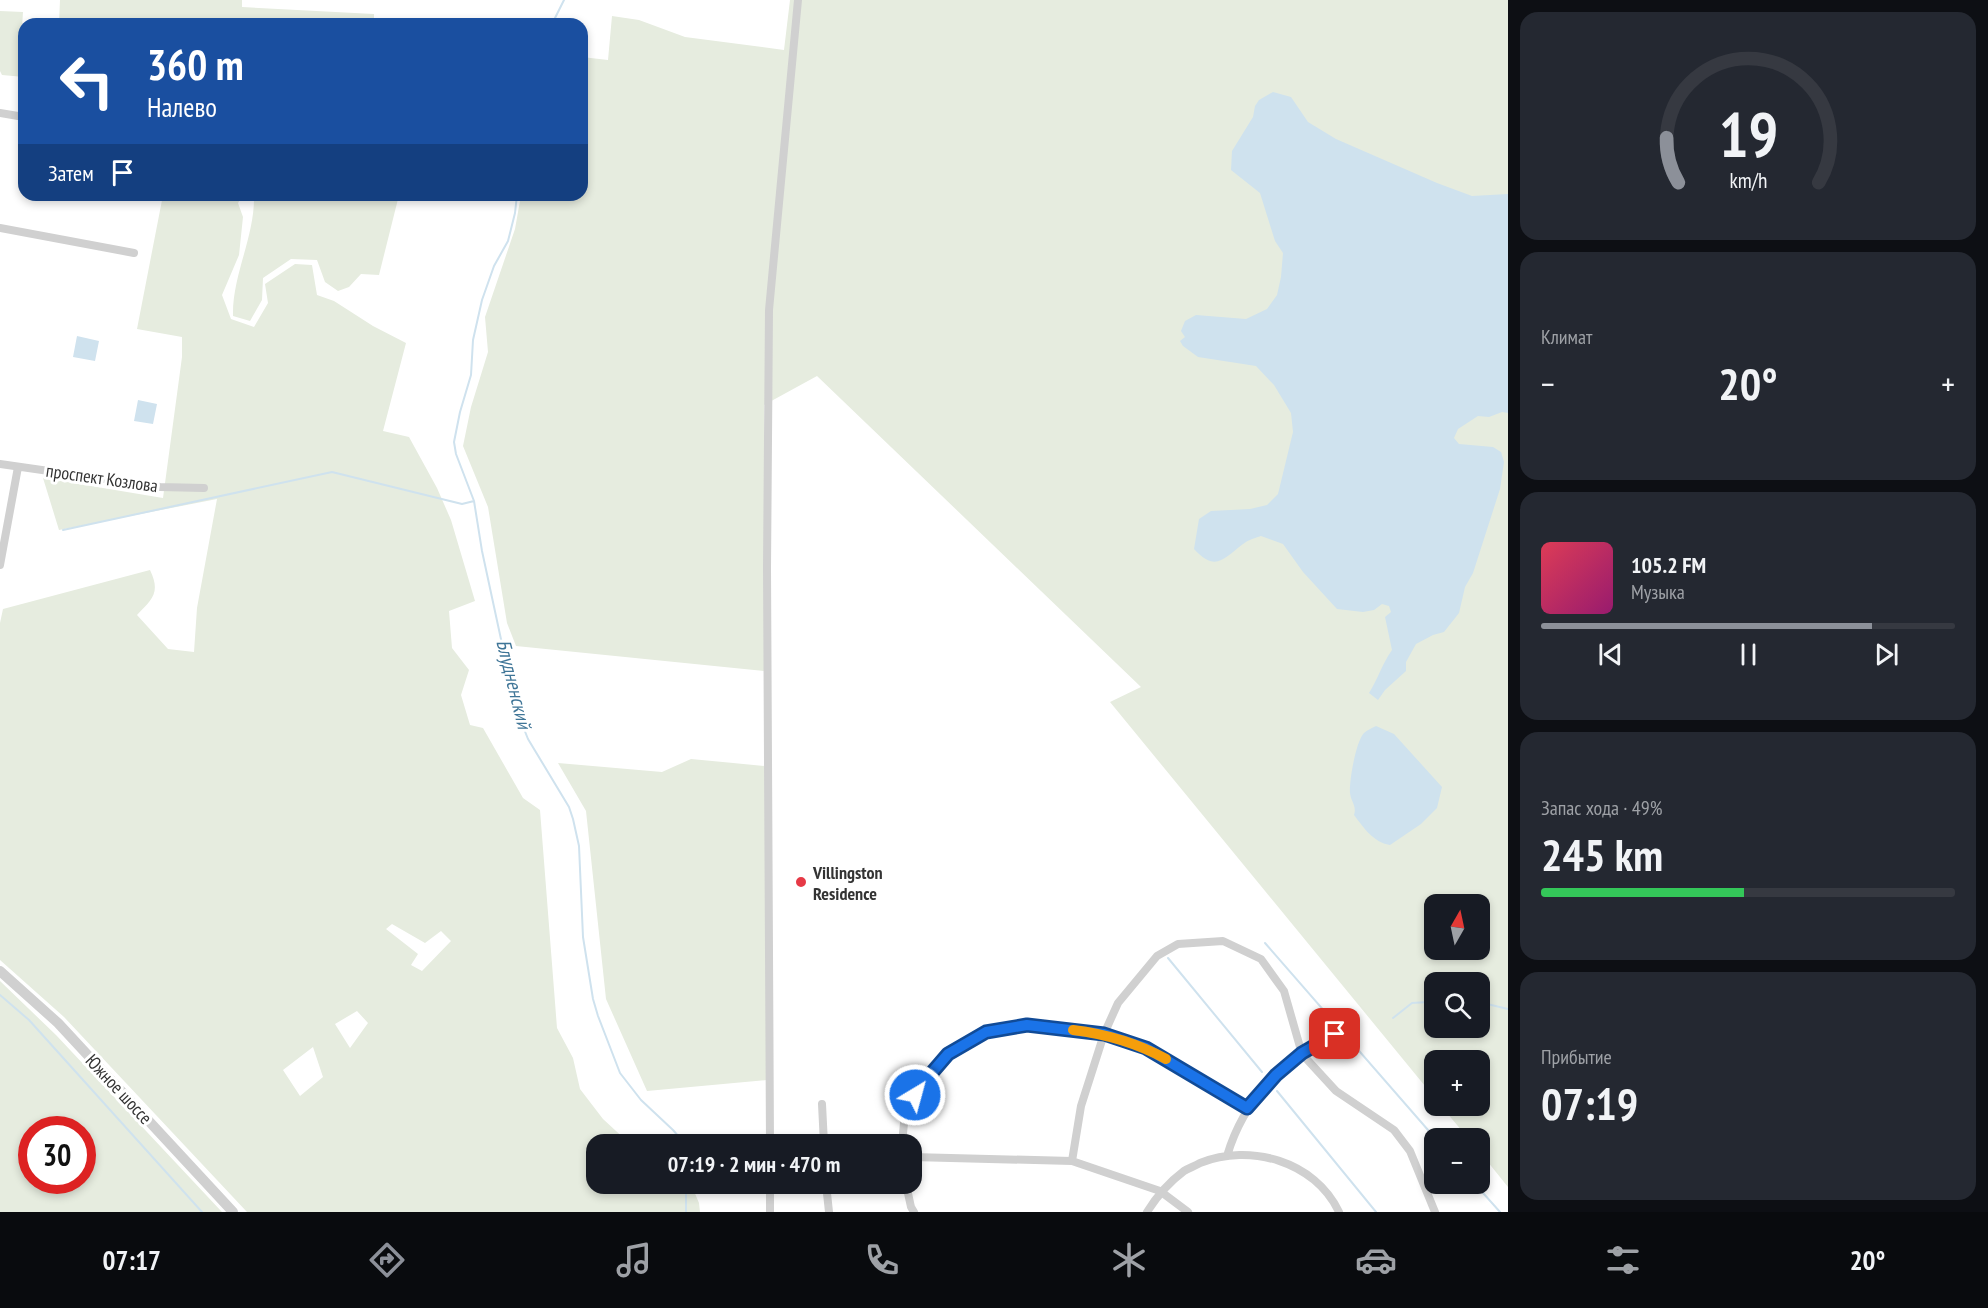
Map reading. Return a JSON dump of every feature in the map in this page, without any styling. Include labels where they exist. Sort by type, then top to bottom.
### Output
[{"type":"street","points":[[770,1134],[768,310],[798,0]]},
{"type":"street","points":[[0,113],[18,116]]},
{"type":"street","points":[[0,228],[134,253]]},
{"type":"street","name":"проспект Козлова","points":[[0,464],[160,487],[204,488]]},
{"type":"street","points":[[0,565],[18,467]]},
{"type":"street","points":[[1072,1161],[1081,1106],[1104,1034],[1118,1003],[1157,956],[1178,944],[1223,941],[1261,959],[1284,991],[1302,1053],[1336,1091],[1394,1130],[1410,1151],[1435,1212]]},
{"type":"street","name":"Южное шоссе","points":[[0,971],[58,1023],[233,1212]]},
{"type":"street","points":[[903,1134],[904,1123],[917,1090],[948,1054],[986,1032],[1027,1025],[1104,1034],[1146,1048],[1247,1108]]},
{"type":"street","points":[[1227,1156],[1234,1132],[1247,1108],[1276,1075],[1302,1053],[1335,1034]]},
{"type":"street","points":[[822,1104],[824,1134]]},
{"type":"street","points":[[1147,1212],[1160,1191],[1185,1170],[1216,1157],[1250,1154],[1282,1161],[1311,1178],[1334,1202],[1339,1212]]},
{"type":"street","points":[[922,1156],[1072,1161],[1160,1191],[1188,1212]]},
{"type":"street","points":[[770,1194],[770,1212]]},
{"type":"street","points":[[827,1194],[829,1212]]},
{"type":"street","points":[[908,1194],[914,1212]]},
{"type":"shaded area","points":[[60,0],[242,0],[242,7],[374,14],[374,18],[59,18]]},
{"type":"shaded area","points":[[790,0],[1508,0],[1508,1187],[1490,1165],[1490,1128],[1460,1128],[1449,1116],[1490,1116],[1490,1050],[1424,1050],[1424,1085],[1110,702],[1141,687],[817,376],[764,405],[765,671],[516,646],[507,623],[488,507],[463,446],[471,407],[488,352],[485,317],[515,229],[520,201],[588,201],[588,58],[608,60],[612,16],[639,20],[685,37],[784,50]]},
{"type":"shaded area","points":[[0,11],[23,12],[23,18],[18,18],[18,76],[2,75],[0,71]]},
{"type":"shaded area","points":[[162,201],[239,201],[243,217],[239,255],[222,295],[231,319],[254,327],[268,303],[265,284],[295,264],[312,265],[317,295],[334,301],[373,326],[406,343],[383,431],[409,437],[437,488],[451,520],[475,601],[449,611],[452,648],[469,670],[461,695],[470,725],[483,728],[523,798],[540,810],[557,1028],[573,1058],[580,1089],[603,1119],[619,1134],[586,1134],[586,1194],[695,1194],[700,1212],[247,1212],[64,1017],[0,960],[0,623],[3,609],[150,570],[155,590],[137,615],[168,649],[194,652],[197,608],[217,499],[59,530],[43,478],[163,498],[182,357],[182,337],[137,329]],"holes":[[[392,924],[425,943],[441,931],[451,941],[422,971],[411,965],[418,954],[386,929]],[[357,1011],[368,1023],[350,1048],[335,1024]],[[313,1047],[323,1077],[300,1096],[283,1070]]]},
{"type":"shaded area","points":[[254,201],[398,201],[379,275],[361,274],[349,287],[338,291],[325,282],[317,260],[291,259],[263,278],[262,300],[250,321],[233,316],[236,286]]},
{"type":"shaded area","points":[[691,759],[765,766],[767,1080],[647,1091],[606,999],[586,811],[558,763],[662,772]]},
{"type":"shaded area","points":[[0,981],[56,1035],[222,1212],[0,1212]]},
{"type":"water","points":[[1273,92],[1291,97],[1308,122],[1336,139],[1437,183],[1472,196],[1508,194],[1508,413],[1502,412],[1489,417],[1478,416],[1458,429],[1454,438],[1459,444],[1493,447],[1501,452],[1504,462],[1500,489],[1473,573],[1465,587],[1459,613],[1444,632],[1416,644],[1406,662],[1406,671],[1385,690],[1378,700],[1369,693],[1392,650],[1385,617],[1391,612],[1389,606],[1382,604],[1374,610],[1363,612],[1337,609],[1303,572],[1283,544],[1261,536],[1245,543],[1220,561],[1208,560],[1194,549],[1199,519],[1211,511],[1250,509],[1267,505],[1278,494],[1293,432],[1291,413],[1274,385],[1256,366],[1198,357],[1180,341],[1185,337],[1181,331],[1185,321],[1196,315],[1246,319],[1267,309],[1277,295],[1283,253],[1275,241],[1260,193],[1231,170],[1232,151],[1253,117],[1255,106],[1259,100]]},
{"type":"water","points":[[77,336],[99,341],[95,361],[73,357]]},
{"type":"water","points":[[138,400],[157,404],[153,424],[134,421]]},
{"type":"water","points":[[1376,726],[1394,734],[1442,787],[1437,808],[1421,824],[1390,845],[1374,838],[1354,815],[1350,793],[1358,744],[1364,733]]},
{"type":"waterway","name":"Блудненский","points":[[555,18],[564,0]]},
{"type":"waterway","name":"Блудненский","points":[[516,201],[508,241],[494,266],[482,300],[473,340],[471,375],[454,442],[456,454],[474,501],[482,551],[516,709],[528,739],[569,807],[573,819],[579,846],[583,937],[598,1016],[620,1073],[641,1100],[676,1134]]},
{"type":"waterway","points":[[63,530],[332,472],[462,504],[474,501]]},
{"type":"waterway","points":[[1265,943],[1426,1128]]},
{"type":"waterway","points":[[1168,958],[1262,1072]]},
{"type":"waterway","points":[[0,995],[29,1020],[202,1212]]},
{"type":"waterway","points":[[1393,1018],[1412,1003],[1424,1002]]},
{"type":"waterway","points":[[1490,1005],[1508,1009]]},
{"type":"waterway","points":[[1277,1091],[1376,1212]]},
{"type":"waterway","name":"Блудненский","points":[[686,1194],[686,1212]]},
{"type":"waterway","points":[[1484,1194],[1500,1212]]},
{"type":"slow traffic","points":[[1073,1030],[1104,1034],[1146,1048],[1166,1059]]},
{"type":"place","name":"Villingston Residence","points":[[801,882]]},
{"type":"route","points":[[915,1095],[948,1054],[986,1032],[1027,1025],[1104,1034],[1146,1048],[1247,1108],[1276,1075],[1302,1053],[1335,1034]]}]
